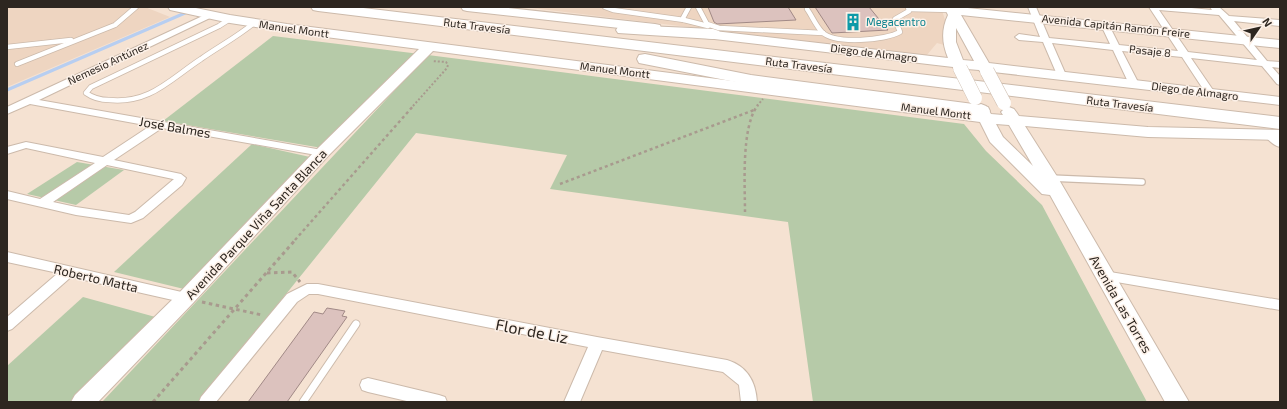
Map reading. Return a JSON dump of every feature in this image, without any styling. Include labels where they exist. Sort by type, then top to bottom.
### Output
[{"type":"highway","name":"Ruta Travesía","points":[[318,7],[514,27],[1280,115]]},
{"type":"highway","name":"Ruta Travesía","points":[[370,7],[1277,134]]},
{"type":"highway","points":[[514,27],[710,30]]},
{"type":"highway","points":[[514,27],[680,67],[751,80],[980,109]]},
{"type":"street","name":"Manuel Montt","points":[[174,7],[230,19],[423,53],[772,90],[980,109],[1009,113],[1057,124],[1148,132],[1277,134]]},
{"type":"street","name":"Diego de Almagro","points":[[467,7],[710,30],[959,65],[1061,75],[1280,101]]},
{"type":"street","points":[[1153,7],[1280,23]]},
{"type":"street","points":[[1153,7],[1210,93]]},
{"type":"street","points":[[1214,7],[1224,16],[1280,82]]},
{"type":"street","name":"Avenida Capitán Ramón Freire","points":[[952,11],[1034,13],[1105,25],[1280,44]]},
{"type":"street","name":"Avenida Las Torres","points":[[952,11],[948,41],[996,139],[1064,206]]},
{"type":"street","name":"Avenida Las Torres","points":[[952,11],[1009,113],[1177,402]]},
{"type":"street","points":[[1034,13],[1061,75]]},
{"type":"street","name":"Nemesio Antúnez","points":[[7,111],[209,15]]},
{"type":"street","points":[[1105,25],[1134,84]]},
{"type":"street","name":"Pasaje 8","points":[[1019,38],[1280,65]]},
{"type":"street","name":"Avenida Parque Viña Santa Blanca","points":[[83,402],[186,298],[322,153],[423,53]]},
{"type":"street","name":"José Balmes","points":[[29,101],[322,153]]},
{"type":"street","points":[[44,202],[160,124]]},
{"type":"street","points":[[7,151],[26,145],[177,176],[180,178],[178,182],[139,215],[131,219],[76,211],[44,202],[7,195]]},
{"type":"street","name":"Roberto Matta","points":[[7,258],[186,298]]},
{"type":"street","points":[[7,325],[68,272]]},
{"type":"street","points":[[1104,276],[1280,305]]},
{"type":"street","points":[[207,402],[292,298],[307,289]]},
{"type":"street","name":"Flor de Liz","points":[[307,289],[318,289],[597,343],[727,366],[739,374],[749,394]]},
{"type":"street","points":[[572,402],[597,343]]},
{"type":"street","points":[[368,385],[439,402]]},
{"type":"lane","points":[[17,64],[115,25],[136,7]]},
{"type":"lane","points":[[605,7],[613,10],[684,20],[710,30],[719,28],[823,33],[833,38],[871,39],[895,36],[900,32],[895,19],[905,14],[909,8],[952,11]]},
{"type":"lane","points":[[684,20],[683,18],[689,7]]},
{"type":"lane","points":[[698,7],[710,30]]},
{"type":"lane","points":[[807,9],[823,33]]},
{"type":"lane","points":[[230,19],[219,26],[91,87],[86,93],[90,97],[116,102],[132,101],[152,95],[199,60],[254,23]]},
{"type":"lane","points":[[7,47],[79,40]]},
{"type":"lane","points":[[1048,178],[1142,182]]},
{"type":"lane","points":[[303,402],[356,324]]},
{"type":"path","points":[[153,402],[447,68],[448,65],[446,62],[423,53]]},
{"type":"path","points":[[560,184],[754,110],[772,90]]},
{"type":"path","points":[[745,212],[746,141],[754,110]]},
{"type":"path","points":[[267,273],[292,272],[307,289]]},
{"type":"path","points":[[186,298],[276,318]]},
{"type":"shaded area","points":[[7,7],[145,7],[170,17],[7,87]]},
{"type":"shaded area","points":[[524,7],[941,7],[945,20],[943,33],[944,45],[937,43],[926,56]]},
{"type":"green space","points":[[273,36],[420,54],[328,149],[163,121]]},
{"type":"green space","points":[[428,55],[964,124],[986,151],[1042,205],[1147,402],[813,402],[788,222],[550,189],[567,155],[416,133],[199,402],[102,402]]},
{"type":"green space","points":[[252,144],[310,157],[184,289],[114,272]]},
{"type":"green space","points":[[77,162],[124,170],[76,205],[27,194]]},
{"type":"green space","points":[[83,297],[159,318],[76,402],[7,402],[7,366]]},
{"type":"building","points":[[708,7],[788,7],[796,20],[717,24],[714,22]]},
{"type":"building","points":[[815,7],[869,7],[888,30],[832,33]]},
{"type":"building","points":[[327,308],[345,311],[342,316],[347,317],[287,402],[248,402],[314,312],[323,314]]},
{"type":"waterway","points":[[7,90],[185,13]]},
{"type":"place","name":"Megacentro","points":[[853,22]]}]
